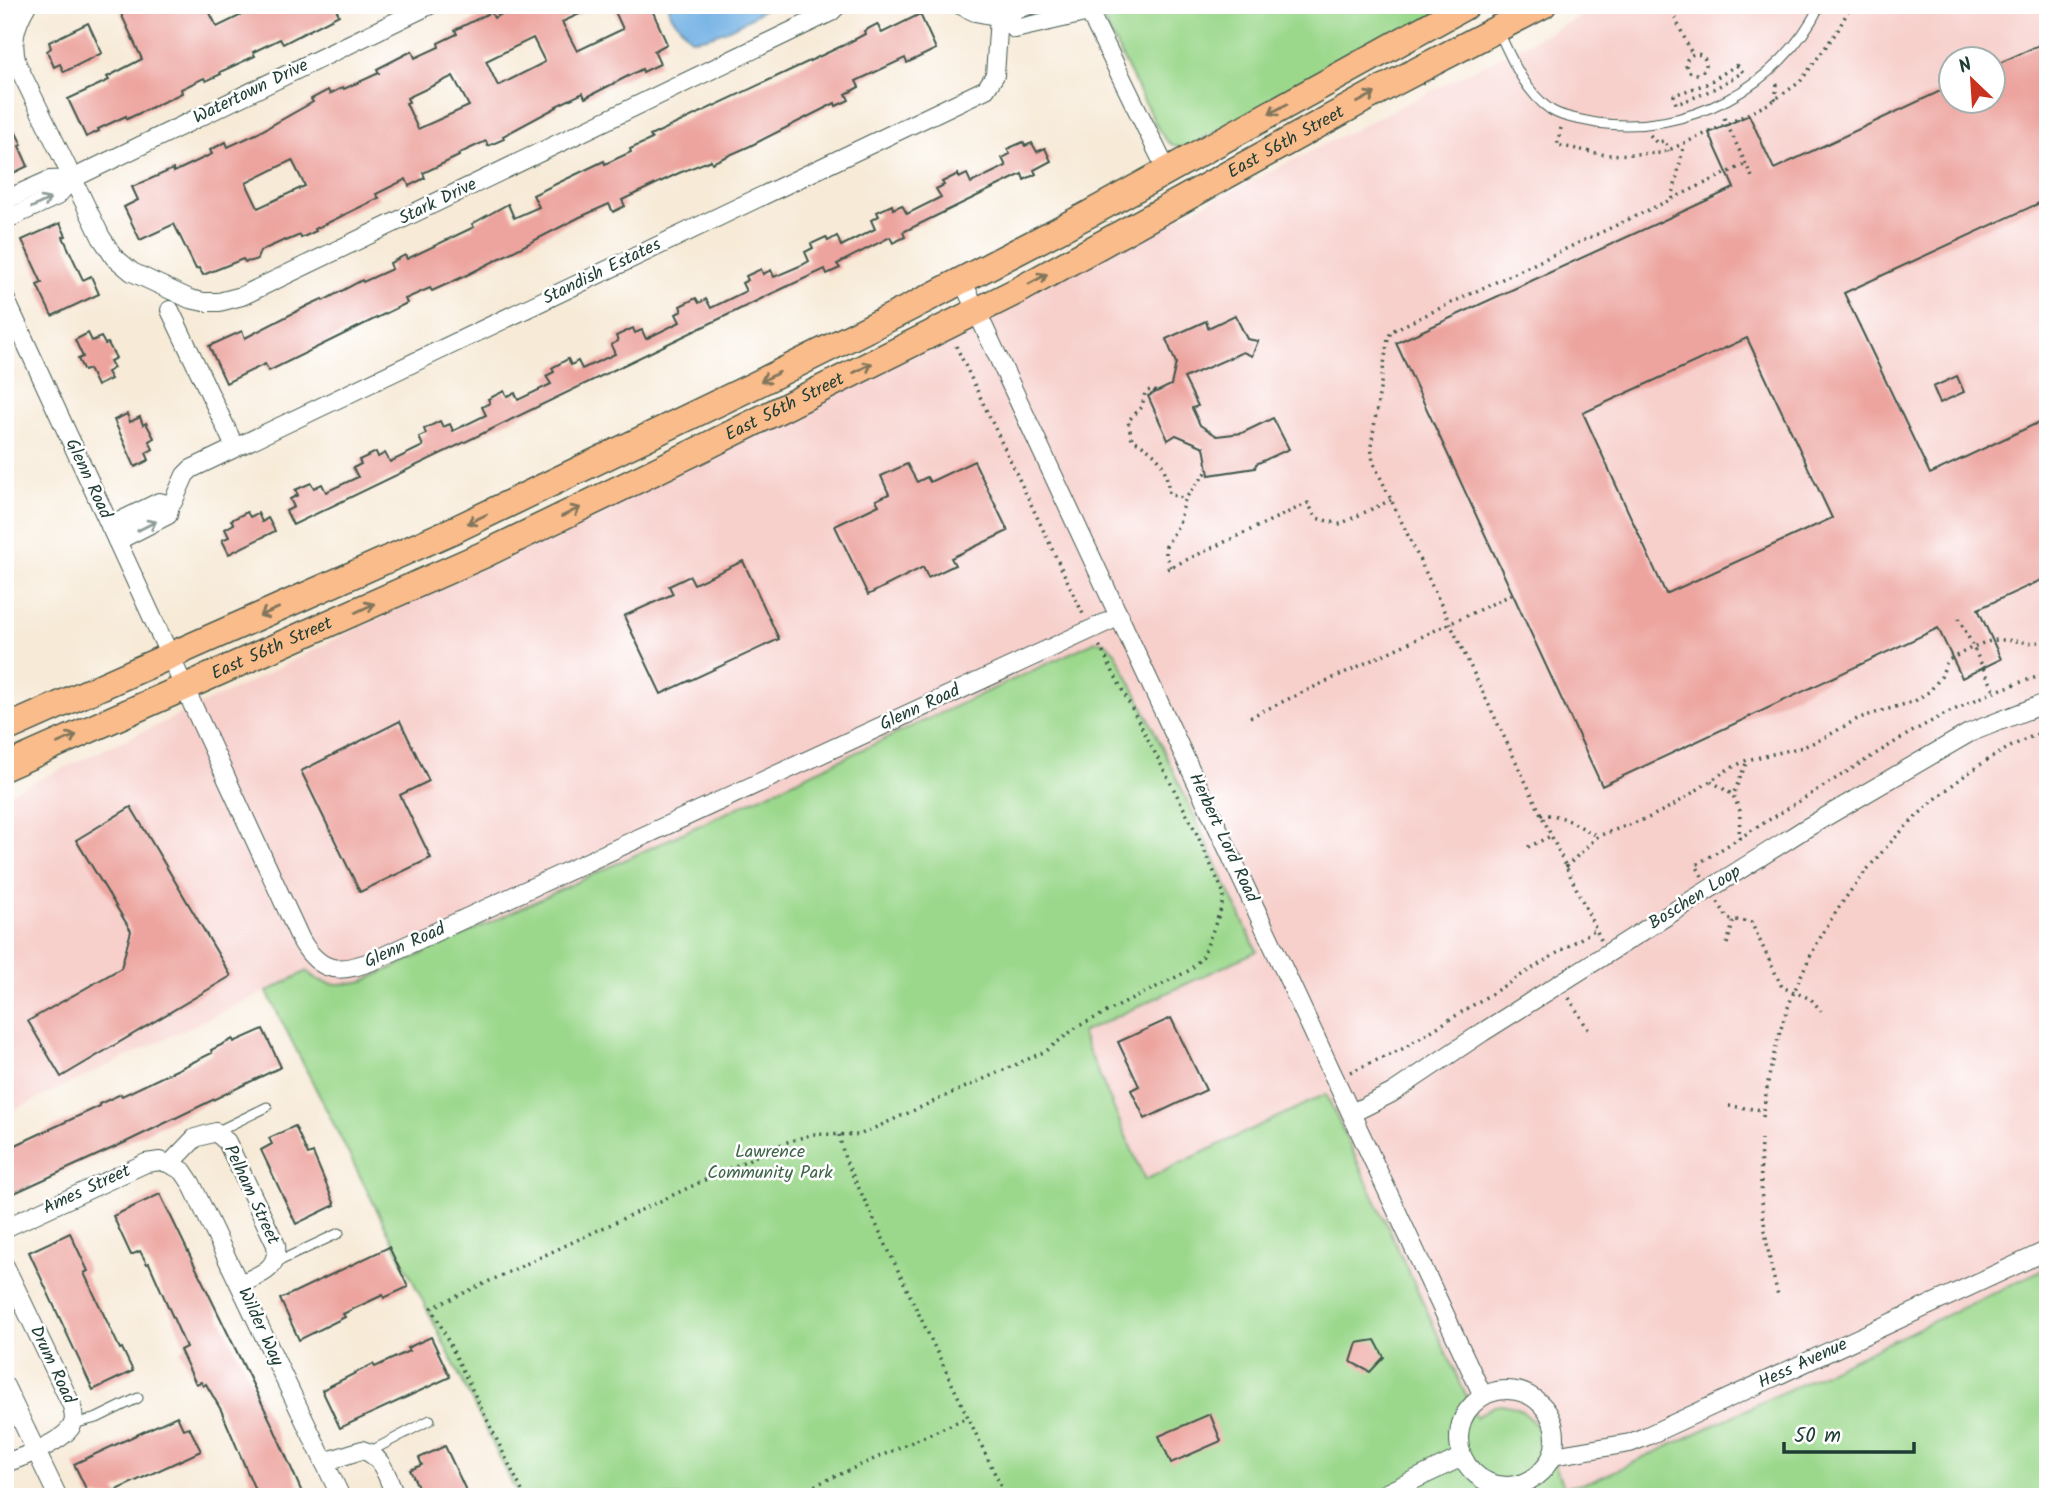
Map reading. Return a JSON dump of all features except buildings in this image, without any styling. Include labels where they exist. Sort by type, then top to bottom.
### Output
[{"type":"main road","name":"East 56th Street","points":[[5,729],[334,584],[755,385],[962,280],[1167,171],[1467,5]]},
{"type":"main road","name":"East 56th Street","points":[[5,767],[483,555],[721,439],[1104,244],[1375,93],[1543,5]]},
{"type":"street","name":"Stark Drive","points":[[27,5],[17,23],[16,59],[107,248],[125,267],[190,299],[204,302],[232,299],[831,12],[838,5]]},
{"type":"street","name":"Watertown Drive","points":[[5,220],[57,196],[72,179],[430,5]]},
{"type":"street","points":[[960,5],[975,12],[1002,17],[1015,29],[1087,9],[1167,171]]},
{"type":"street","points":[[1002,17],[1030,5]]},
{"type":"street","name":"Standish Estates","points":[[113,534],[159,502],[170,505],[185,475],[191,469],[986,89],[995,75],[1002,17]]},
{"type":"street","name":"Watertown Drive","points":[[5,200],[50,180],[72,179]]},
{"type":"street","name":"Herbert Lord Road","points":[[962,280],[1483,1396]]},
{"type":"street","name":"Glenn Road","points":[[5,298],[186,686],[274,883],[309,953],[326,966],[350,970],[401,949],[1120,616]]},
{"type":"street","points":[[170,310],[235,447]]},
{"type":"street","name":"Boschen Loop","points":[[1352,1113],[1392,1093],[1483,1032],[1803,830],[1969,733],[2048,702]]},
{"type":"street","name":"Pelham Street","points":[[170,1164],[195,1138],[216,1132],[227,1142],[276,1245],[278,1255],[275,1263],[261,1274],[240,1284]]},
{"type":"street","name":"Ames Street","points":[[5,1228],[141,1164],[160,1161],[170,1164]]},
{"type":"street","name":"Wilder Way","points":[[170,1164],[183,1171],[190,1179],[341,1497]]},
{"type":"street","name":"Hess Avenue","points":[[1553,1456],[1639,1440],[2048,1250]]},
{"type":"street","name":"Drum Road","points":[[5,1266],[72,1406],[73,1424],[64,1436],[5,1463]]},
{"type":"street","points":[[5,1386],[58,1497]]},
{"type":"street","points":[[1500,1390],[1517,1390],[1532,1397],[1545,1408],[1553,1423],[1556,1439],[1553,1456],[1535,1478],[1508,1487],[1493,1485],[1480,1479],[1462,1457],[1459,1443],[1462,1423],[1472,1404],[1483,1396],[1500,1390]]},
{"type":"street","points":[[324,1462],[362,1450],[369,1452],[378,1458],[396,1497]]},
{"type":"street","points":[[1378,1497],[1462,1457]]},
{"type":"lane","points":[[1497,29],[1525,82],[1536,98],[1553,111],[1579,120],[1643,125],[1695,114],[1715,107],[1738,93],[1762,76],[1791,48],[1820,5]]},
{"type":"lane","name":"Pelham Street","points":[[216,1132],[267,1107]]},
{"type":"lane","name":"Pelham Street","points":[[275,1263],[339,1233]]},
{"type":"lane","points":[[73,1424],[97,1418],[138,1398]]},
{"type":"lane","points":[[369,1452],[430,1420]]},
{"type":"path","points":[[1669,5],[1692,54]]},
{"type":"path","points":[[1692,54],[1702,55],[1706,59],[1707,65],[1701,74]]},
{"type":"path","points":[[1692,54],[1686,63],[1687,69],[1696,75],[1701,74]]},
{"type":"path","points":[[1676,104],[1674,95],[1706,84],[1737,65],[1743,72],[1731,80]]},
{"type":"path","points":[[1701,74],[1706,84]]},
{"type":"path","points":[[1724,118],[1753,179]]},
{"type":"path","points":[[1643,125],[1656,142],[1665,141],[1669,151]]},
{"type":"path","points":[[1672,199],[1684,144]]},
{"type":"path","points":[[1602,942],[1371,455],[1391,332],[1746,164]]},
{"type":"path","points":[[525,1497],[432,1308],[784,1143],[813,1134],[859,1135],[1046,1051],[1077,1027],[1190,970],[1203,956],[1221,909],[1224,894],[1195,830],[1091,630],[960,354]]},
{"type":"path","points":[[1154,393],[1153,389],[1145,392],[1142,407],[1128,421],[1132,439],[1158,456],[1166,474],[1170,494],[1185,499]]},
{"type":"path","points":[[1208,470],[1185,499],[1179,524],[1165,551],[1169,568],[1308,503],[1317,518],[1340,524],[1391,500]]},
{"type":"path","points":[[1250,717],[1513,594]]},
{"type":"path","points":[[1959,618],[1995,692]]},
{"type":"path","points":[[1566,867],[1598,836],[1648,818],[1674,805],[1747,760],[1803,747],[1859,718],[1915,701],[1930,691],[1941,677],[1947,661],[1973,648],[1997,640],[2029,643],[2048,640]]},
{"type":"path","points":[[1705,881],[1696,866],[1908,734],[1940,716],[1995,692],[2048,674]]},
{"type":"path","points":[[1763,1117],[1776,1044],[1794,992],[1814,948],[1860,875],[1902,830],[1945,790],[2002,751],[2048,730]]},
{"type":"path","points":[[1732,795],[1747,760]]},
{"type":"path","points":[[1711,781],[1732,795],[1740,811],[1739,838]]},
{"type":"path","points":[[1541,815],[1564,816],[1575,825],[1598,836]]},
{"type":"path","points":[[1528,848],[1551,836]]},
{"type":"path","points":[[1717,901],[1728,919],[1751,922],[1782,987],[1811,999],[1821,1011]]},
{"type":"path","points":[[1727,944],[1734,920]]},
{"type":"path","points":[[1353,1071],[1402,1049],[1596,929]]},
{"type":"path","points":[[1568,996],[1589,1031]]},
{"type":"path","points":[[1729,1106],[1763,1110]]},
{"type":"path","points":[[839,1135],[845,1159],[1006,1497]]},
{"type":"path","points":[[1761,1139],[1760,1198],[1763,1233],[1778,1294]]},
{"type":"path","points":[[789,1497],[968,1418]]},
{"type":"shaded area","points":[[1603,5],[2048,5],[2048,1267],[1595,1480],[1563,1487],[1535,1422],[1476,1418],[1326,1094],[1145,1181],[1081,1033],[1257,950],[1115,652],[1096,641],[364,981],[348,984],[324,983],[307,972],[5,1114],[5,795],[246,684]]},
{"type":"green space","points":[[1098,5],[1453,5],[1187,147],[1177,147],[1158,129]]},
{"type":"green space","name":"Lawrence Community Park","points":[[1096,641],[1105,642],[1115,652],[1143,706],[1257,951],[1081,1033],[1145,1180],[1326,1094],[1476,1417],[1495,1406],[1509,1406],[1521,1411],[1540,1432],[1564,1487],[1595,1480],[1648,1456],[2048,1267],[2048,1497],[519,1497],[267,992],[307,971],[326,983],[364,981]]},
{"type":"water","points":[[668,5],[766,5],[766,8],[720,33],[691,39],[671,15]]}]
